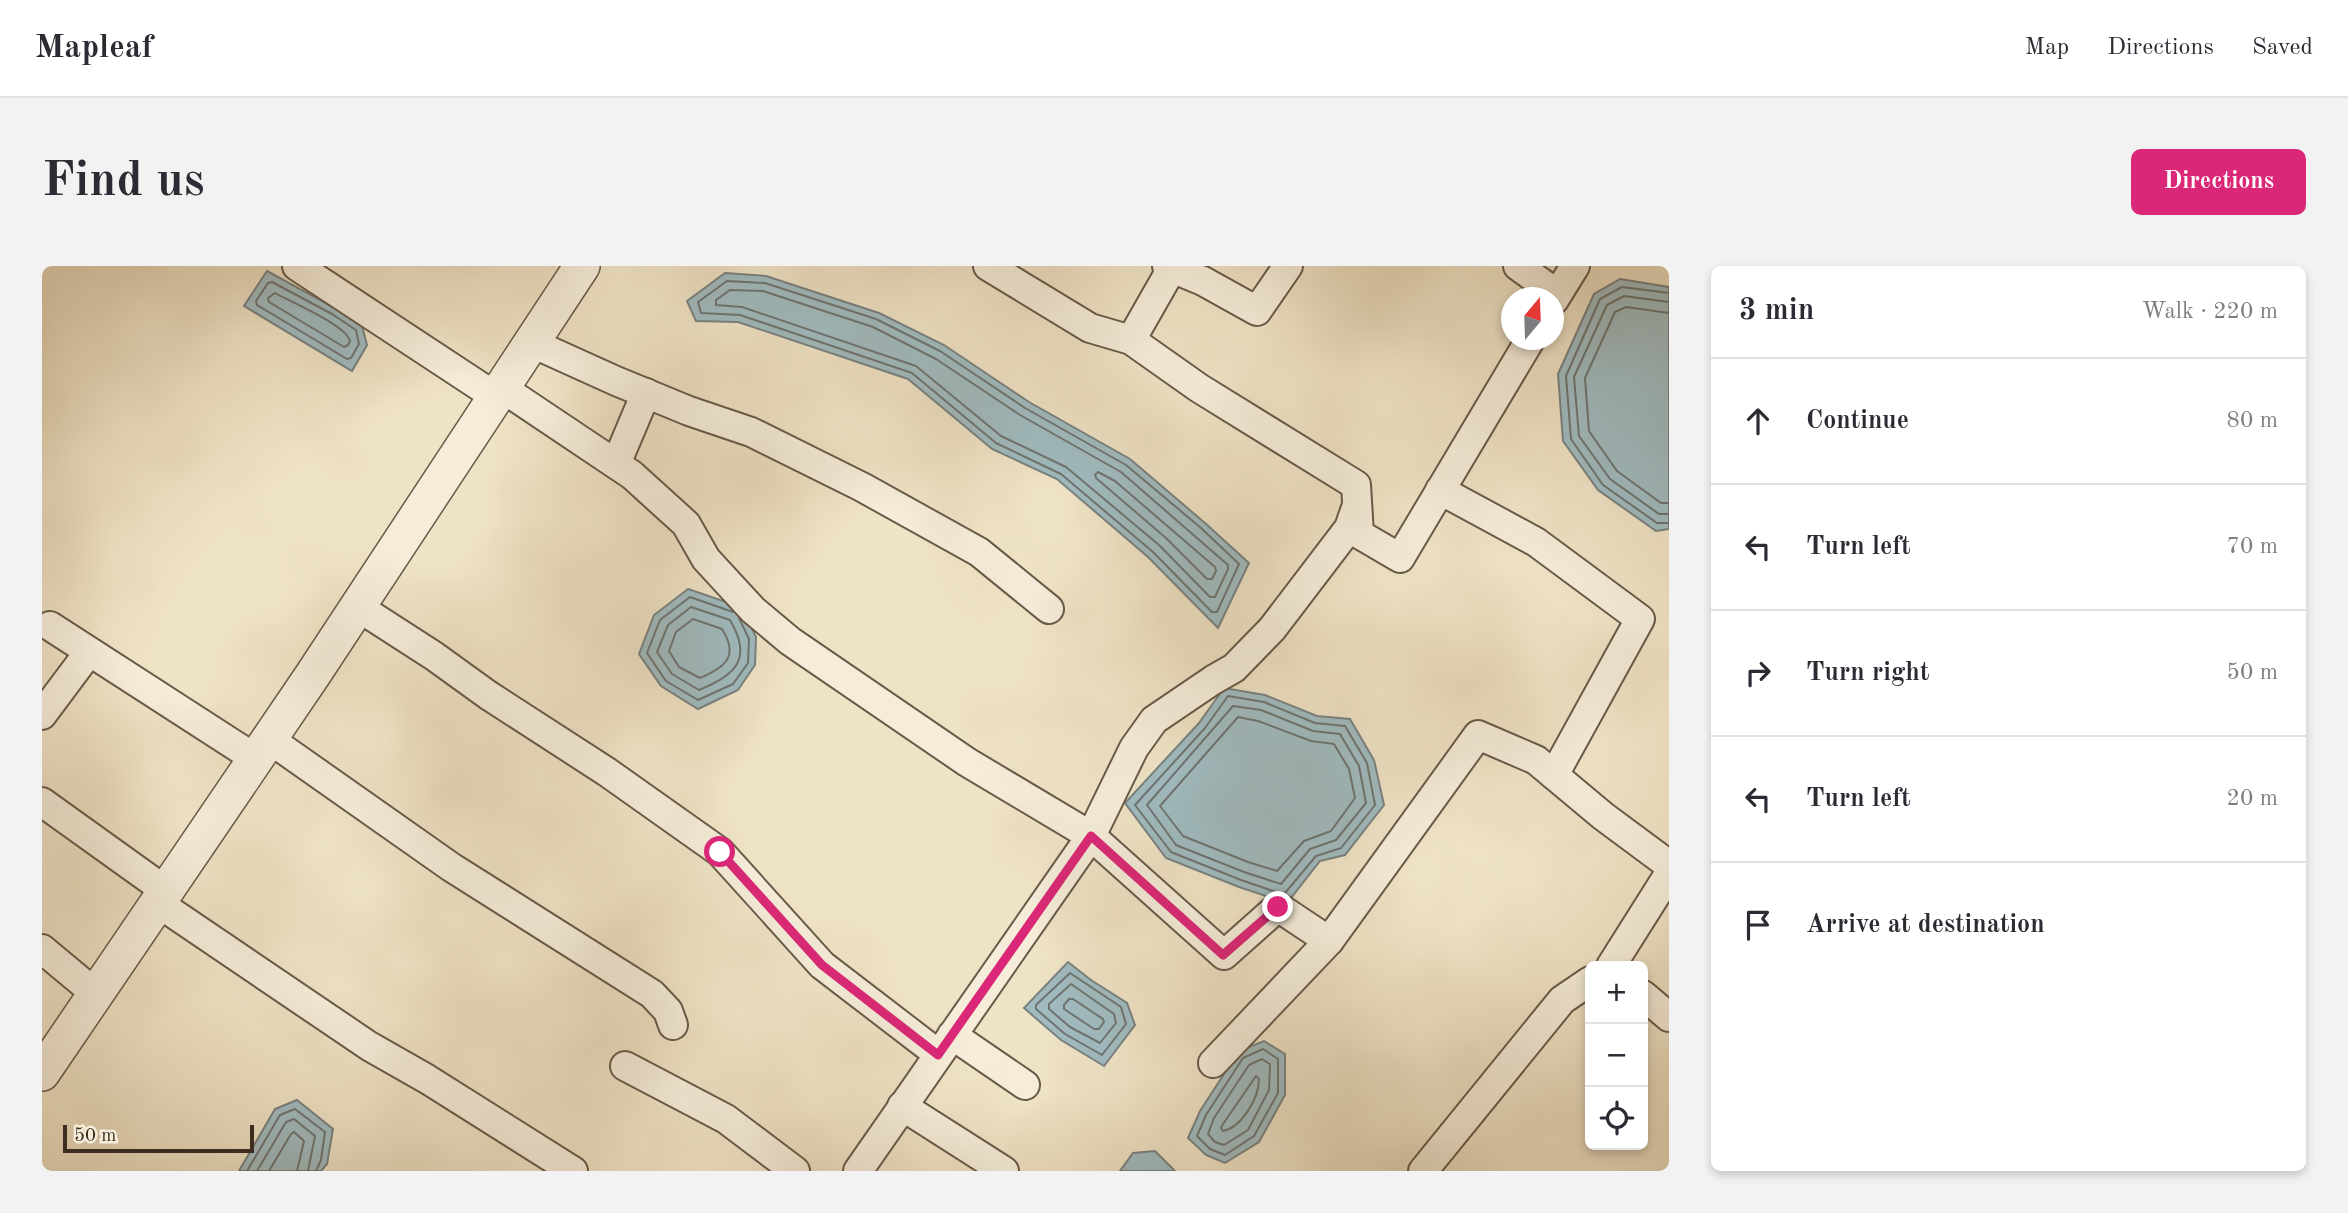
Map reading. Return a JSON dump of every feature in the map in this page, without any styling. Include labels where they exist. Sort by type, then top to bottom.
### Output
[{"type":"street","points":[[42,1073],[358,607],[582,266]]},
{"type":"street","points":[[988,266],[1090,328],[1131,340],[1199,388],[1356,485],[1359,534],[1400,558],[1524,350]]},
{"type":"street","points":[[1131,340],[1169,267],[1203,281],[1257,311],[1287,266]]},
{"type":"street","points":[[1518,266],[1543,287]]},
{"type":"street","points":[[1561,287],[1575,266]]},
{"type":"street","points":[[306,268],[632,475],[686,524],[706,559],[753,610],[790,641],[967,762],[1091,836],[1223,955],[1278,907],[1329,941]]},
{"type":"street","points":[[531,343],[646,393],[751,432],[862,486],[979,552],[1049,609]]},
{"type":"street","points":[[616,464],[646,393]]},
{"type":"street","points":[[1440,491],[1536,542],[1640,619],[1553,775]]},
{"type":"street","points":[[858,1171],[1091,836],[1134,748],[1154,720],[1234,668],[1272,629],[1349,528],[1357,505]]},
{"type":"street","points":[[358,607],[607,772],[720,852],[822,965],[945,1045],[1025,1085]]},
{"type":"street","points":[[50,626],[89,652],[262,749],[652,993],[668,1011],[673,1025]]},
{"type":"street","points":[[42,715],[89,652]]},
{"type":"street","points":[[1213,1063],[1329,941],[1478,736],[1536,760],[1669,865]]},
{"type":"street","points":[[42,802],[162,897],[369,1046],[427,1079],[573,1171]]},
{"type":"street","points":[[1614,961],[1669,874]]},
{"type":"street","points":[[42,948],[96,994]]},
{"type":"street","points":[[1423,1171],[1562,1000],[1585,984]]},
{"type":"street","points":[[1648,999],[1669,1017]]},
{"type":"street","points":[[625,1066],[726,1119],[795,1171]]},
{"type":"street","points":[[902,1106],[1004,1171]]},
{"type":"water","points":[[267,271],[362,326],[367,345],[352,371],[244,306]]},
{"type":"water","points":[[725,273],[766,276],[879,313],[944,345],[1029,402],[1130,459],[1249,563],[1218,628],[1148,557],[1057,479],[992,449],[908,379],[738,322],[696,321],[687,301]]},
{"type":"water","points":[[1620,279],[1669,287],[1669,529],[1656,531],[1598,490],[1563,441],[1558,374],[1594,294]]},
{"type":"water","points":[[688,589],[741,607],[756,637],[755,665],[738,690],[698,709],[661,686],[639,654],[654,615]]},
{"type":"water","points":[[1224,688],[1265,695],[1317,716],[1350,719],[1374,760],[1384,805],[1345,855],[1320,861],[1287,903],[1166,858],[1125,803],[1199,723]]},
{"type":"water","points":[[1068,962],[1127,1003],[1135,1025],[1104,1066],[1061,1040],[1024,1008]]},
{"type":"water","points":[[1264,1041],[1285,1054],[1285,1095],[1259,1142],[1225,1163],[1206,1155],[1188,1138],[1200,1111],[1239,1051]]},
{"type":"water","points":[[297,1100],[333,1129],[327,1164],[321,1171],[239,1171],[275,1109]]},
{"type":"water","points":[[1155,1151],[1175,1171],[1120,1171],[1133,1153]]},
{"type":"route","points":[[720,852],[822,965],[938,1055],[1091,836],[1223,955],[1278,907]]}]
